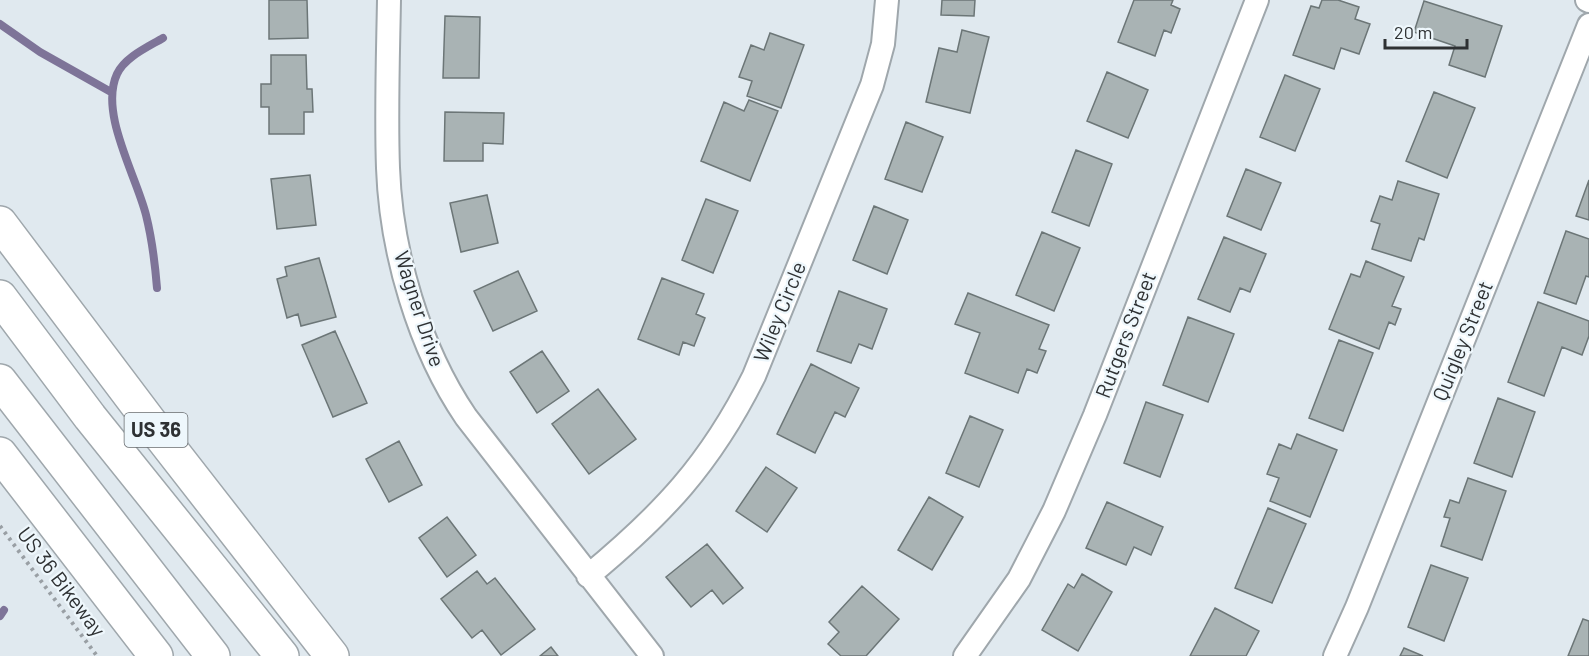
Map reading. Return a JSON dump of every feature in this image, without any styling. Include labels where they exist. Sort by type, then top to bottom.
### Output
[{"type":"highway","name":"US 36","points":[[0,223],[152,425],[332,656]]},
{"type":"highway","points":[[0,297],[90,417],[282,656]]},
{"type":"highway","points":[[0,381],[213,656]]},
{"type":"highway","points":[[0,454],[156,656]]},
{"type":"street","name":"Wagner Drive","points":[[389,0],[388,170],[399,246],[416,315],[430,355],[447,390],[588,576],[652,656]]},
{"type":"street","name":"Wiley Circle","points":[[588,576],[682,490],[713,451],[737,410],[754,376],[872,85],[882,44],[887,0]]},
{"type":"street","name":"Rutgers Street","points":[[965,656],[1019,579],[1054,511],[1099,404],[1257,0]]},
{"type":"street","name":"Quigley Street","points":[[1335,656],[1362,597],[1589,25]]},
{"type":"path","name":"US 36 Bikeway","points":[[0,526],[97,656]]},
{"type":"building","points":[[269,0],[307,0],[308,38],[269,39]]},
{"type":"building","points":[[942,0],[975,0],[974,16],[941,15]]},
{"type":"building","points":[[1134,0],[1173,0],[1171,5],[1180,9],[1171,33],[1164,30],[1155,56],[1118,42]]},
{"type":"building","points":[[1322,0],[1338,0],[1359,7],[1355,19],[1370,24],[1359,54],[1341,48],[1334,69],[1293,55],[1311,6],[1319,8]]},
{"type":"building","points":[[1424,1],[1502,26],[1485,77],[1449,65],[1455,46],[1414,32]]},
{"type":"building","points":[[445,16],[480,17],[479,78],[443,78]]},
{"type":"building","points":[[962,30],[989,37],[970,113],[926,102],[939,48],[957,52]]},
{"type":"building","points":[[770,33],[804,45],[781,108],[747,96],[752,81],[739,77],[751,45],[764,50]]},
{"type":"building","points":[[271,55],[306,55],[307,89],[312,89],[313,112],[304,112],[304,134],[269,134],[269,107],[261,107],[261,84],[271,84]]},
{"type":"building","points":[[1107,72],[1148,90],[1128,138],[1087,121]]},
{"type":"building","points":[[1285,75],[1320,89],[1295,151],[1260,137]]},
{"type":"building","points":[[1434,92],[1475,108],[1447,178],[1406,161]]},
{"type":"building","points":[[749,100],[778,111],[750,181],[701,161],[724,102],[744,111]]},
{"type":"building","points":[[445,112],[504,113],[503,144],[483,143],[483,161],[444,161]]},
{"type":"building","points":[[906,122],[943,137],[922,192],[885,179]]},
{"type":"building","points":[[1076,150],[1112,164],[1089,226],[1052,212]]},
{"type":"building","points":[[1246,169],[1281,183],[1261,230],[1227,216]]},
{"type":"building","points":[[310,175],[316,225],[277,229],[271,179]]},
{"type":"building","points":[[1589,180],[1589,220],[1576,216]]},
{"type":"building","points":[[1398,181],[1439,194],[1424,240],[1419,238],[1411,261],[1372,249],[1380,224],[1371,221],[1380,196],[1392,200]]},
{"type":"building","points":[[487,195],[498,243],[461,252],[450,203]]},
{"type":"building","points":[[706,199],[738,211],[713,273],[682,260]]},
{"type":"building","points":[[874,206],[908,220],[887,274],[853,260]]},
{"type":"building","points":[[1566,231],[1589,239],[1589,277],[1586,276],[1576,304],[1544,293]]},
{"type":"building","points":[[1042,232],[1080,248],[1054,311],[1016,295]]},
{"type":"building","points":[[1224,237],[1266,254],[1250,292],[1240,288],[1230,312],[1198,299]]},
{"type":"building","points":[[319,258],[336,317],[301,326],[298,314],[287,318],[277,279],[287,276],[285,267]]},
{"type":"building","points":[[1366,261],[1404,277],[1392,306],[1401,309],[1395,325],[1389,322],[1379,349],[1329,329],[1351,274],[1360,277]]},
{"type":"building","points":[[518,271],[537,311],[493,331],[474,291]]},
{"type":"building","points":[[662,278],[704,294],[696,314],[705,318],[694,346],[683,342],[679,355],[638,339]]},
{"type":"building","points":[[839,291],[887,309],[872,349],[859,344],[851,363],[817,351]]},
{"type":"building","points":[[968,293],[1049,325],[1039,349],[1046,351],[1037,373],[1027,369],[1018,393],[965,373],[980,333],[955,324]]},
{"type":"building","points":[[1538,302],[1589,321],[1589,336],[1582,355],[1562,347],[1544,396],[1508,382]]},
{"type":"building","points":[[1188,317],[1234,334],[1208,402],[1163,385]]},
{"type":"building","points":[[335,331],[367,403],[333,417],[302,345]]},
{"type":"building","points":[[1339,340],[1373,353],[1343,431],[1309,418]]},
{"type":"building","points":[[542,351],[569,391],[537,413],[510,372]]},
{"type":"building","points":[[811,364],[859,388],[845,417],[835,412],[815,453],[777,434]]},
{"type":"building","points":[[598,389],[636,439],[589,474],[552,424]]},
{"type":"building","points":[[1498,398],[1535,412],[1512,477],[1474,463]]},
{"type":"building","points":[[1146,402],[1183,415],[1160,477],[1124,463]]},
{"type":"building","points":[[970,416],[1003,430],[979,487],[946,473]]},
{"type":"building","points":[[1297,434],[1337,450],[1310,517],[1270,501],[1279,478],[1267,474],[1279,444],[1291,449]]},
{"type":"building","points":[[399,441],[422,485],[389,502],[366,459]]},
{"type":"building","points":[[766,467],[797,488],[767,532],[736,511]]},
{"type":"building","points":[[1468,478],[1506,491],[1482,560],[1441,546],[1450,518],[1444,517],[1450,500],[1459,503]]},
{"type":"building","points":[[929,497],[963,517],[932,570],[898,550]]},
{"type":"building","points":[[1107,502],[1163,527],[1151,555],[1134,547],[1126,565],[1086,548]]},
{"type":"building","points":[[1268,508],[1306,524],[1272,603],[1235,588]]},
{"type":"building","points":[[447,517],[476,555],[447,577],[419,538]]},
{"type":"building","points":[[707,544],[743,588],[723,604],[712,590],[691,607],[666,577]]},
{"type":"building","points":[[1431,565],[1468,578],[1444,641],[1408,627]]},
{"type":"building","points":[[477,571],[487,584],[495,578],[535,629],[501,655],[482,630],[472,638],[441,599]]},
{"type":"building","points":[[1082,574],[1112,592],[1078,651],[1042,630],[1068,584],[1074,588]]},
{"type":"building","points":[[862,586],[899,619],[866,656],[841,656],[828,644],[839,632],[829,622]]},
{"type":"building","points":[[1215,608],[1259,631],[1246,656],[1190,656]]},
{"type":"building","points":[[1583,619],[1589,621],[1589,656],[1568,656]]},
{"type":"building","points":[[551,647],[558,656],[540,656]]},
{"type":"building","points":[[1404,648],[1423,656],[1400,656]]},
{"type":"waterway","points":[[0,24],[40,52],[111,92]]},
{"type":"waterway","points":[[157,288],[148,224],[116,125],[113,90],[117,74],[125,62],[163,38]]},
{"type":"waterway","points":[[0,616],[4,610]]}]
